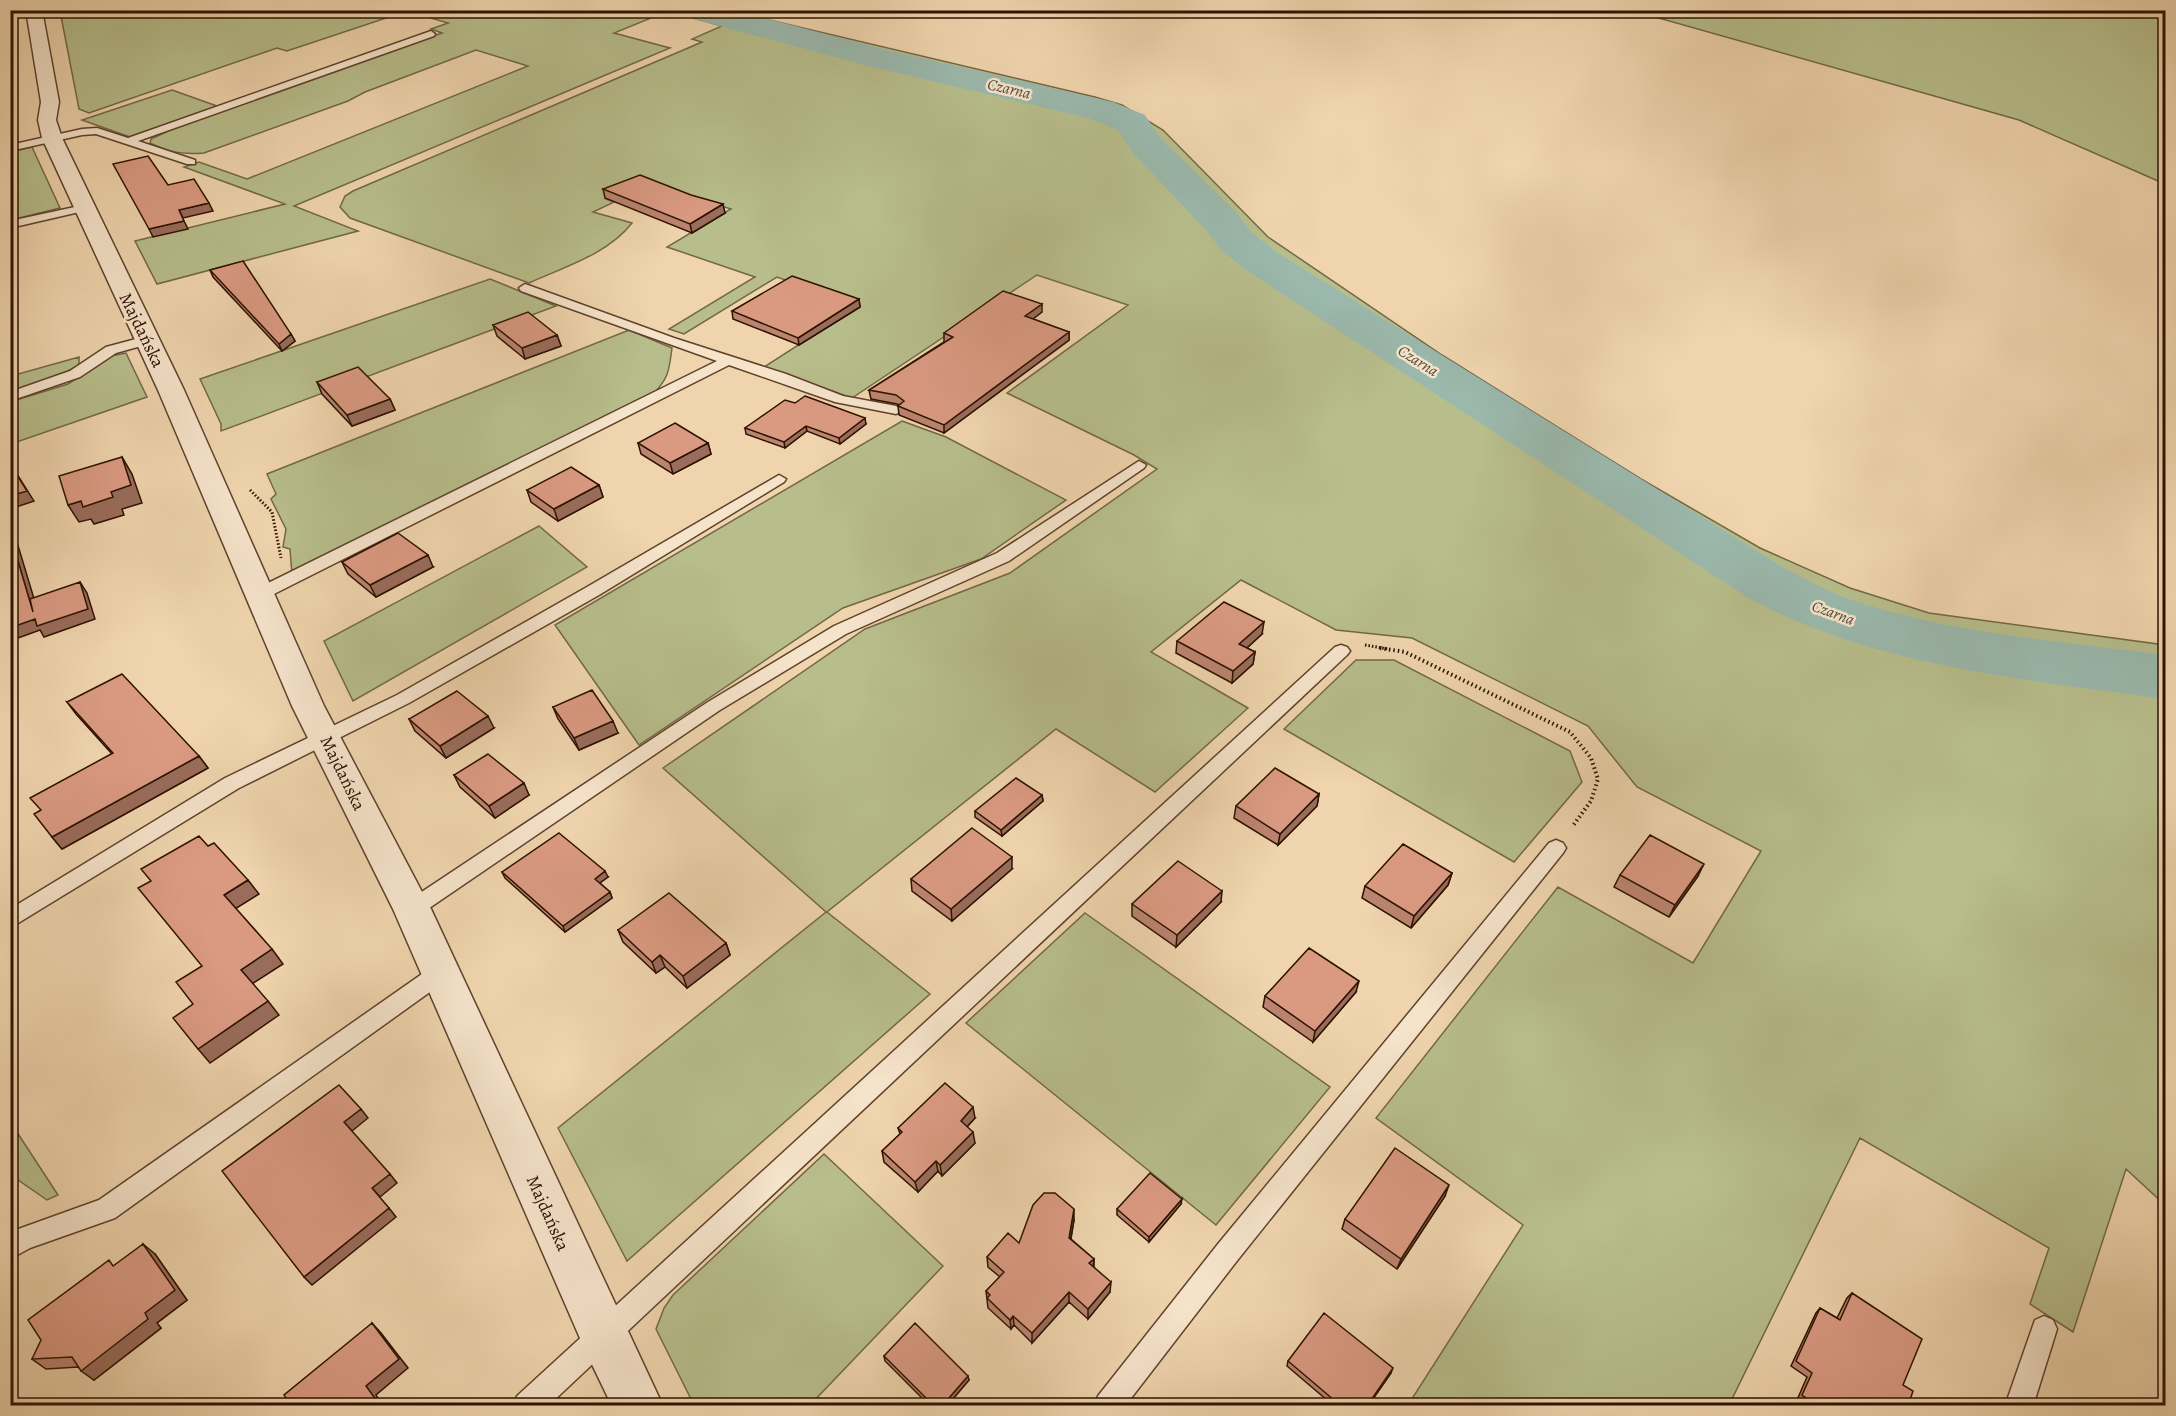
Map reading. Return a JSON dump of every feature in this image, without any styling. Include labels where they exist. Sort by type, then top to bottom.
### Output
[{"type":"street","name":"Majdańska","points":[[34,10],[50,102],[47,120],[52,138],[147,340],[308,706],[412,909],[603,1335],[638,1406]]},
{"type":"lane","points":[[129,141],[431,34]]},
{"type":"lane","points":[[10,148],[97,131],[191,162]]},
{"type":"lane","points":[[10,225],[84,208]]},
{"type":"lane","points":[[525,288],[669,341],[840,399],[896,410]]},
{"type":"lane","points":[[10,397],[75,374],[111,350],[147,340]]},
{"type":"lane","points":[[260,594],[597,428],[728,360]]},
{"type":"lane","points":[[412,909],[714,706],[840,630],[1003,558],[1139,465]]},
{"type":"lane","points":[[10,920],[232,783],[403,699],[583,597],[778,479]]},
{"type":"lane","points":[[527,1406],[1341,651]]},
{"type":"lane","points":[[1108,1406],[1227,1253],[1556,848]]},
{"type":"lane","points":[[10,1246],[23,1238],[106,1210],[440,973]]},
{"type":"lane","points":[[2019,1406],[2044,1329]]},
{"type":"path","points":[[256,495],[263,499],[273,515],[281,552]]},
{"type":"path","points":[[1341,651],[1361,645],[1405,652],[1570,732],[1591,756],[1599,782],[1597,793],[1556,848]]},
{"type":"green space","points":[[60,11],[407,11],[287,51],[277,48],[89,113],[79,109]]},
{"type":"green space","points":[[407,11],[668,11],[614,33],[670,48],[294,206],[358,231],[157,284],[135,241],[285,204],[184,167],[199,162],[247,179],[528,66],[476,50],[365,92],[348,101],[204,153],[176,152],[150,143],[151,139],[170,130],[442,33],[431,29],[448,23]]},
{"type":"green space","points":[[668,11],[731,11],[1122,105],[1163,130],[1268,237],[1442,355],[1641,479],[1760,548],[1850,588],[1929,613],[2165,645],[2165,1205],[2126,1169],[2073,1332],[2030,1304],[2049,1248],[1860,1138],[1729,1405],[1408,1405],[1523,1225],[1376,1118],[1558,887],[1693,963],[1761,851],[1637,787],[1588,726],[1412,638],[1336,630],[1241,580],[1151,652],[1248,708],[1155,792],[1056,729],[827,912],[930,994],[627,1261],[558,1128],[826,912],[663,768],[865,629],[1010,573],[1157,469],[1134,455],[1007,393],[1128,305],[1037,275],[852,398],[764,367],[859,306],[777,277],[684,334],[669,329],[755,277],[667,247],[731,209],[661,188],[606,199],[614,202],[593,212],[632,223],[622,234],[585,259],[529,283],[350,218],[340,207],[345,196],[353,191],[702,42],[692,39],[722,26]]},
{"type":"green space","points":[[1634,11],[2165,11],[2165,184],[2019,120]]},
{"type":"green space","points":[[172,90],[217,106],[130,137],[82,120]]},
{"type":"green space","points":[[32,147],[60,208],[11,220],[11,152]]},
{"type":"green space","points":[[490,279],[556,306],[221,431],[221,424],[200,379]]},
{"type":"green space","points":[[629,330],[672,348],[667,373],[653,394],[292,574],[290,549],[283,547],[286,529],[271,499],[276,494],[267,474]]},
{"type":"green space","points":[[126,353],[147,397],[11,444],[10,402],[68,384],[111,356]]},
{"type":"green space","points":[[79,357],[79,365],[71,370],[11,392],[11,376]]},
{"type":"green space","points":[[902,421],[946,437],[1066,500],[981,559],[843,608],[639,745],[555,625]]},
{"type":"green space","points":[[539,526],[587,567],[353,701],[324,641]]},
{"type":"green space","points":[[1356,660],[1394,660],[1570,751],[1582,782],[1514,862],[1284,729]]},
{"type":"green space","points":[[1085,913],[1330,1087],[1216,1225],[966,1023]]},
{"type":"green space","points":[[10,1124],[58,1195],[47,1200],[11,1175]]},
{"type":"green space","points":[[824,1154],[943,1266],[810,1405],[694,1405],[656,1329],[664,1308],[673,1295]]},
{"type":"building","points":[[148,156],[168,185],[194,179],[209,203],[179,210],[184,221],[149,229],[113,164]]},
{"type":"building","points":[[640,175],[691,195],[723,204],[690,224],[603,189]]},
{"type":"building","points":[[243,261],[291,334],[279,344],[210,270]]},
{"type":"building","points":[[792,276],[859,299],[798,338],[732,311]]},
{"type":"building","points":[[1003,291],[1042,304],[1025,316],[1069,332],[944,425],[898,406],[904,401],[896,395],[869,390],[953,337],[944,333]]},
{"type":"building","points":[[528,312],[557,335],[522,348],[493,325]]},
{"type":"building","points":[[358,367],[390,399],[347,415],[317,382]]},
{"type":"building","points":[[805,396],[865,418],[839,438],[806,426],[784,442],[745,428],[785,400],[795,403]]},
{"type":"building","points":[[675,423],[708,443],[670,463],[638,443]]},
{"type":"building","points":[[122,457],[131,485],[111,492],[113,497],[83,507],[81,501],[68,505],[59,476]]},
{"type":"building","points":[[10,464],[27,491],[10,496]]},
{"type":"building","points":[[571,467],[599,485],[554,509],[527,490]]},
{"type":"building","points":[[398,533],[428,555],[370,585],[342,562]]},
{"type":"building","points":[[10,534],[33,612],[30,599],[80,582],[88,609],[37,626],[35,619],[10,628]]},
{"type":"building","points":[[1224,602],[1264,622],[1239,644],[1255,652],[1233,671],[1177,641]]},
{"type":"building","points":[[122,674],[199,756],[52,837],[34,814],[41,810],[30,798],[113,753],[67,702]]},
{"type":"building","points":[[592,690],[613,721],[574,738],[553,707]]},
{"type":"building","points":[[457,691],[488,716],[440,746],[409,719]]},
{"type":"building","points":[[488,754],[524,783],[489,806],[454,775]]},
{"type":"building","points":[[1275,768],[1319,794],[1280,834],[1236,806]]},
{"type":"building","points":[[1016,778],[1042,795],[1001,830],[975,811]]},
{"type":"building","points":[[972,828],[1012,857],[951,909],[911,879]]},
{"type":"building","points":[[559,833],[605,871],[595,879],[610,892],[563,926],[502,872]]},
{"type":"building","points":[[1650,835],[1704,864],[1675,905],[1620,875]]},
{"type":"building","points":[[199,836],[208,846],[214,843],[248,880],[224,895],[272,949],[241,970],[268,1001],[198,1049],[173,1018],[193,1004],[176,982],[202,966],[138,888],[151,881],[141,869]]},
{"type":"building","points":[[1403,844],[1452,873],[1414,916],[1365,886]]},
{"type":"building","points":[[1178,861],[1222,891],[1177,935],[1132,904]]},
{"type":"building","points":[[669,893],[726,943],[683,976],[660,955],[652,962],[618,930]]},
{"type":"building","points":[[1309,948],[1359,981],[1315,1031],[1265,996]]},
{"type":"building","points":[[945,1083],[973,1107],[961,1121],[973,1132],[940,1165],[936,1161],[915,1182],[882,1151],[902,1132],[898,1128]]},
{"type":"building","points":[[339,1085],[361,1109],[344,1122],[390,1174],[372,1188],[389,1208],[304,1277],[222,1171]]},
{"type":"building","points":[[1395,1148],[1449,1185],[1401,1259],[1345,1219]]},
{"type":"building","points":[[1150,1173],[1182,1199],[1149,1237],[1117,1209]]},
{"type":"building","points":[[1044,1193],[1055,1193],[1074,1209],[1069,1238],[1094,1259],[1089,1263],[1111,1282],[1088,1309],[1069,1292],[1032,1333],[1013,1316],[1010,1320],[987,1298],[990,1295],[986,1291],[1004,1272],[987,1257],[1008,1233],[1019,1243],[1033,1205]]},
{"type":"building","points":[[143,1244],[175,1290],[145,1313],[148,1319],[81,1371],[72,1357],[32,1359],[41,1340],[28,1320],[109,1260],[113,1266]]},
{"type":"building","points":[[1852,1293],[1922,1339],[1903,1385],[1913,1391],[1908,1406],[1817,1406],[1802,1395],[1812,1373],[1796,1361],[1820,1308],[1840,1320]]},
{"type":"building","points":[[1324,1313],[1393,1368],[1367,1406],[1341,1406],[1288,1361]]},
{"type":"building","points":[[372,1323],[399,1359],[366,1386],[379,1404],[378,1406],[291,1406],[284,1395]]},
{"type":"building","points":[[915,1323],[968,1376],[942,1406],[934,1406],[884,1356]]},
{"type":"waterway","name":"Czarna","points":[[697,10],[881,59],[1100,110],[1132,123],[1146,145],[1222,222],[1236,241],[1261,261],[1768,584],[1811,606],[1867,626],[1951,646],[2166,677]]}]
